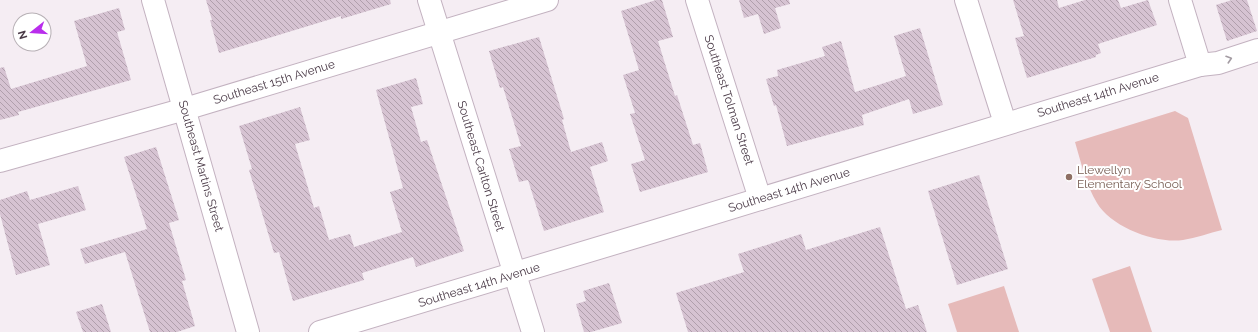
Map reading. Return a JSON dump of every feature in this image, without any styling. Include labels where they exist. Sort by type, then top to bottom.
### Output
[{"type":"street","name":"Southeast Martins Street","points":[[154,0],[248,332]]},
{"type":"street","name":"Southeast Carlton Street","points":[[429,0],[533,332]]},
{"type":"street","name":"Southeast 15th Avenue","points":[[0,161],[185,109],[546,0]]},
{"type":"street","name":"Southeast Tolman Street","points":[[697,0],[760,199]]},
{"type":"street","points":[[966,0],[1005,123]]},
{"type":"street","points":[[1180,0],[1200,65]]},
{"type":"street","name":"Southeast 14th Avenue","points":[[320,332],[515,274],[1005,123],[1200,65],[1218,63],[1258,50]]},
{"type":"shaded area","points":[[1175,111],[1188,118],[1222,230],[1188,239],[1172,241],[1135,232],[1123,226],[1104,212],[1097,203],[1090,189],[1075,142]]},
{"type":"shaded area","points":[[1130,266],[1152,332],[1110,332],[1092,279]]},
{"type":"shaded area","points":[[1004,286],[1019,332],[957,332],[948,304]]},
{"type":"building","points":[[206,0],[390,0],[391,4],[341,19],[341,16],[219,53]]},
{"type":"building","points":[[656,0],[662,0],[673,37],[658,41],[675,96],[677,95],[693,145],[700,143],[708,172],[640,192],[631,164],[645,160],[630,114],[635,113],[623,75],[639,70],[621,11]]},
{"type":"building","points":[[739,0],[789,0],[790,4],[775,8],[781,28],[764,34],[758,14],[744,18]]},
{"type":"building","points":[[1013,0],[1057,0],[1059,8],[1085,0],[1118,0],[1121,8],[1148,0],[1157,25],[1098,44],[1101,53],[1096,55],[1096,57],[1027,78],[1015,38],[1024,36]]},
{"type":"building","points":[[1232,0],[1247,0],[1257,31],[1227,41],[1216,5]]},
{"type":"building","points":[[119,8],[125,30],[117,32],[131,80],[18,112],[19,115],[0,120],[0,68],[4,67],[11,89],[87,66],[74,21]]},
{"type":"building","points":[[920,28],[943,105],[913,114],[909,99],[862,115],[864,125],[787,146],[776,105],[774,106],[766,79],[778,76],[777,70],[825,56],[822,47],[841,41],[855,92],[906,76],[894,36]]},
{"type":"building","points":[[539,37],[564,119],[562,120],[571,152],[602,142],[608,161],[590,167],[604,212],[544,231],[528,180],[519,182],[509,149],[521,146],[503,87],[500,88],[489,51]]},
{"type":"building","points":[[416,78],[423,104],[411,107],[421,142],[427,140],[464,251],[416,267],[413,257],[362,273],[364,280],[293,301],[279,252],[274,253],[249,170],[252,169],[239,126],[300,107],[310,140],[295,144],[314,208],[319,206],[329,240],[350,234],[354,247],[402,232],[390,192],[403,188],[376,90]]},
{"type":"building","points":[[156,147],[179,220],[169,223],[186,280],[182,281],[195,326],[177,332],[150,332],[125,252],[85,264],[80,249],[147,229],[124,157]]},
{"type":"building","points":[[979,175],[1008,269],[957,285],[928,191]]},
{"type":"building","points":[[78,186],[86,210],[38,224],[50,265],[16,275],[0,214],[0,200],[27,191],[30,200]]},
{"type":"building","points":[[880,227],[906,309],[918,305],[927,332],[688,332],[676,293],[744,272],[738,254],[801,234],[806,250]]},
{"type":"building","points":[[609,283],[622,323],[591,332],[584,332],[576,304],[586,301],[583,291]]},
{"type":"building","points":[[102,304],[111,332],[83,332],[76,312]]},
{"type":"place","name":"Llewellyn Elementary School","points":[[1069,177]]}]
